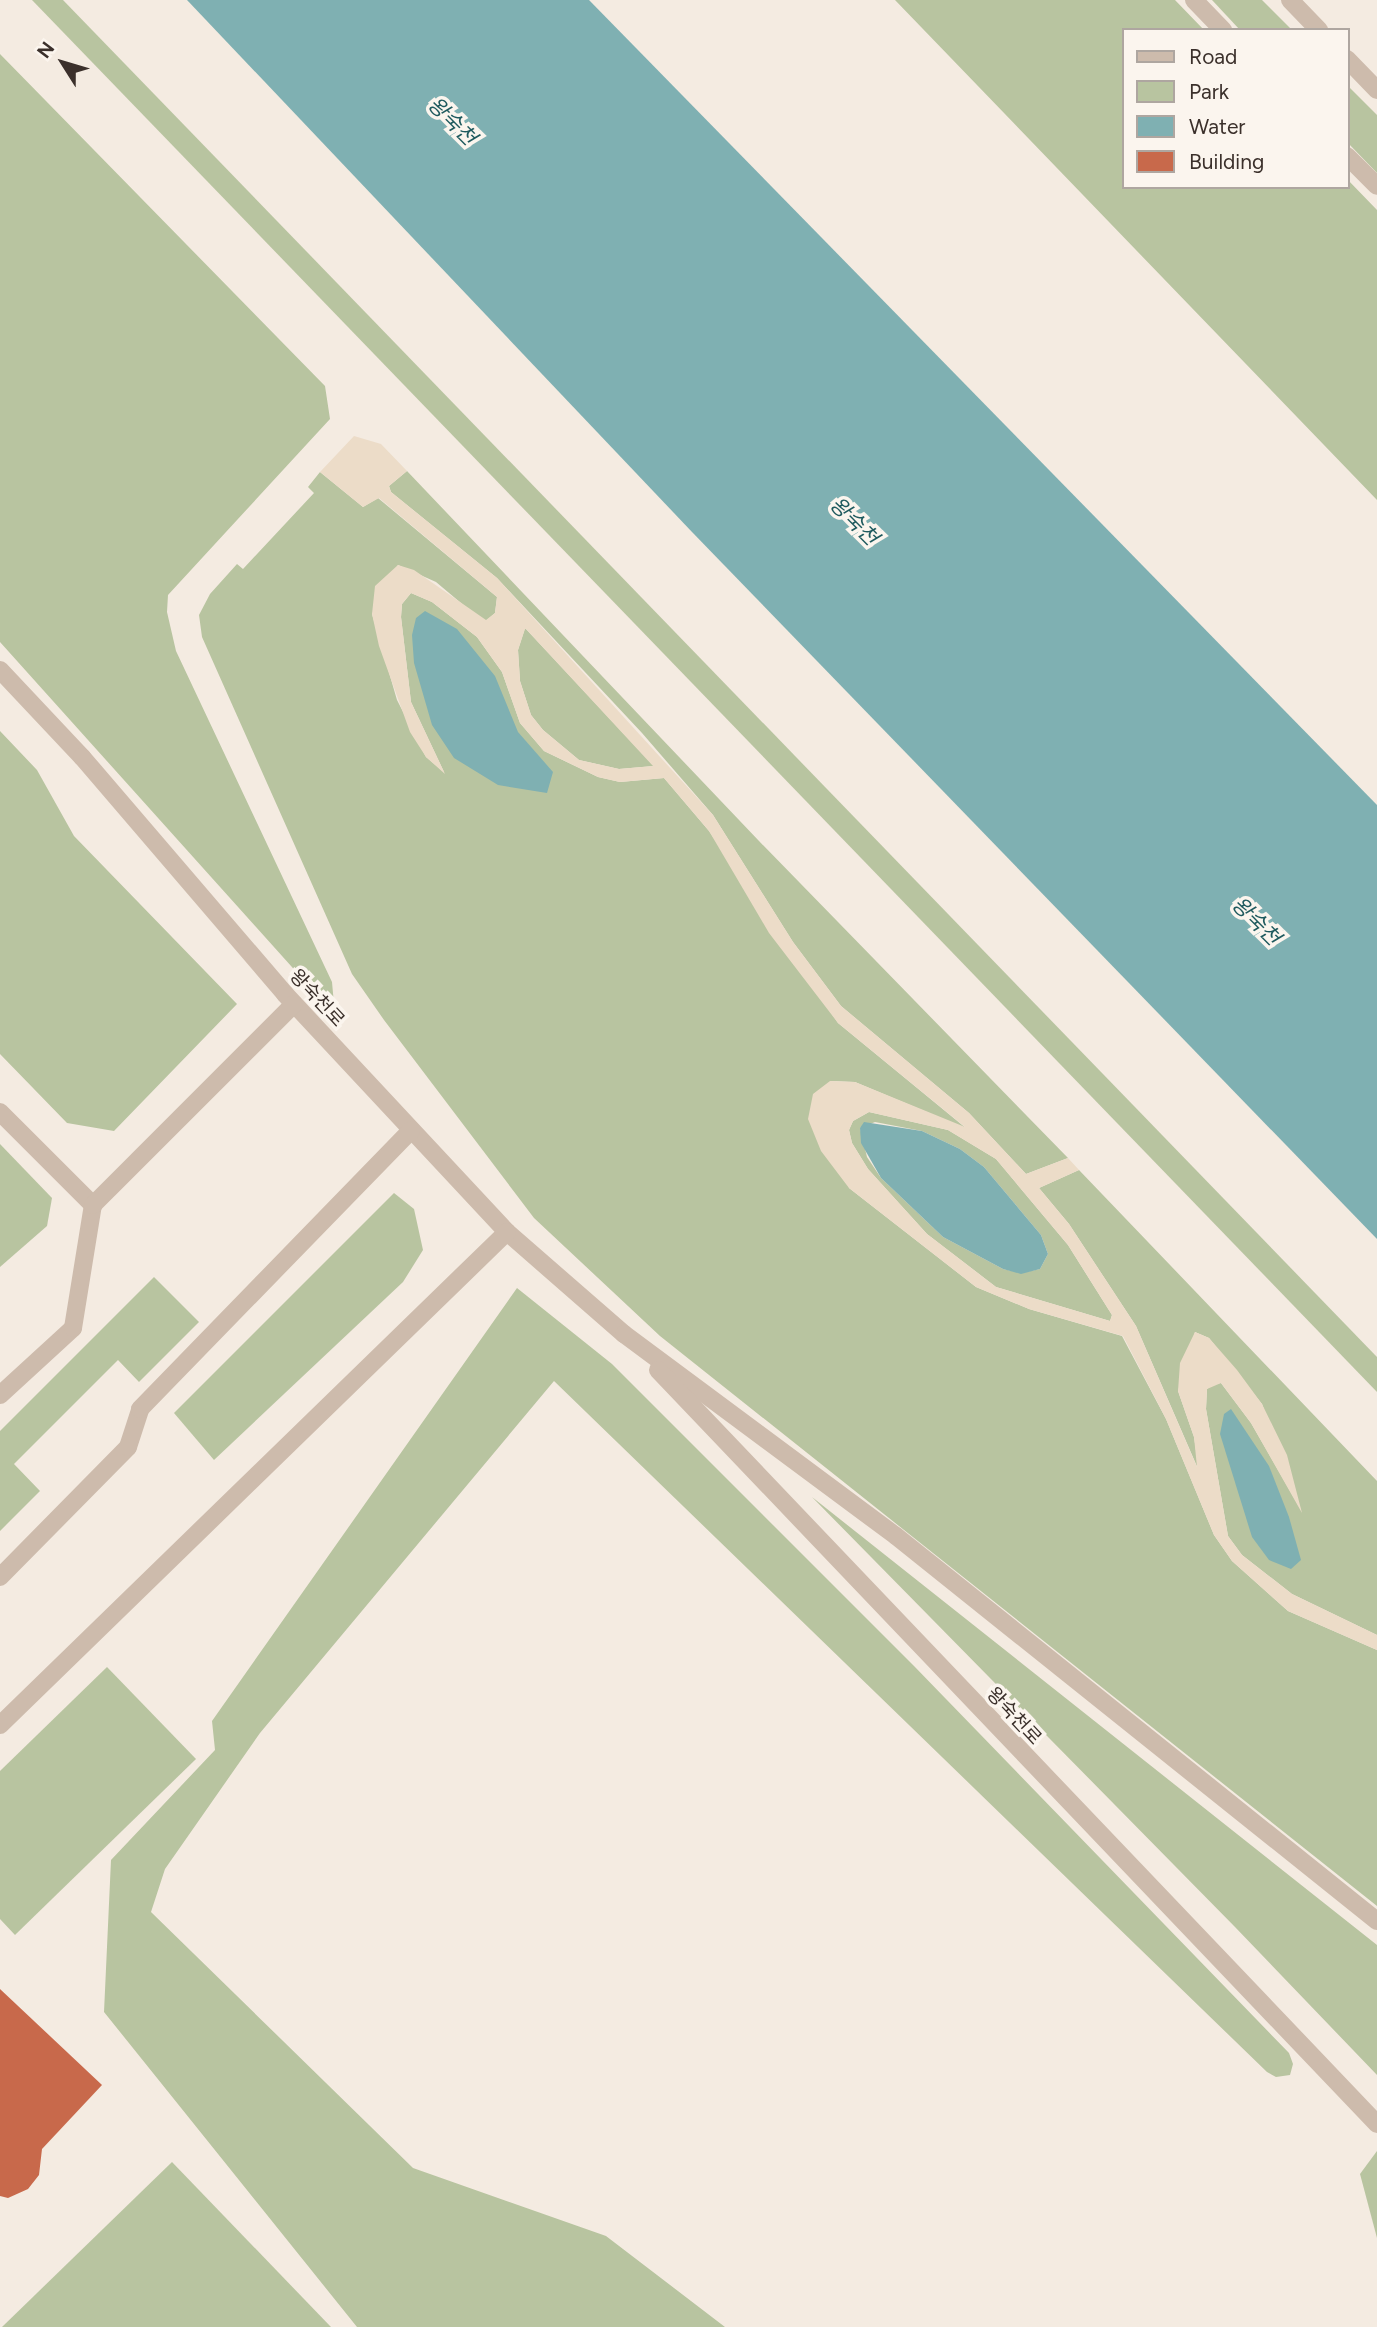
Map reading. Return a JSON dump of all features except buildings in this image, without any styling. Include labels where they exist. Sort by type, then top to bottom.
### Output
[{"type":"street","points":[[1194,0],[1221,28]]},
{"type":"street","points":[[1290,0],[1317,28]]},
{"type":"street","points":[[1349,61],[1377,90]]},
{"type":"street","points":[[1349,158],[1377,186]]},
{"type":"street","name":"왕숙천로","points":[[0,670],[82,757],[294,1004],[506,1232],[624,1334],[896,1536],[1377,1921]]},
{"type":"street","points":[[0,1395],[74,1328],[93,1205],[294,1004]]},
{"type":"street","points":[[0,1112],[93,1205]]},
{"type":"street","points":[[0,1577],[128,1447],[140,1409],[411,1130]]},
{"type":"street","points":[[0,1725],[506,1232]]},
{"type":"street","name":"왕숙천로","points":[[624,1334],[1377,2124]]},
{"type":"green space","points":[[32,0],[63,0],[1377,1357],[1377,1392]]},
{"type":"green space","points":[[895,0],[1175,0],[1202,28],[1122,28],[1122,189],[1349,189],[1349,181],[1377,210],[1377,500]]},
{"type":"green space","points":[[1212,0],[1262,0],[1290,28],[1238,28]]},
{"type":"green space","points":[[0,54],[325,386],[330,419],[168,595],[167,612],[176,651],[332,982],[335,1015],[0,642]]},
{"type":"green space","points":[[1349,87],[1377,115],[1377,173],[1349,144]]},
{"type":"green space","points":[[407,471],[759,841],[1068,1158],[1026,1174],[969,1113],[841,1006],[793,942],[713,815],[642,733],[497,578],[391,492],[389,486]]},
{"type":"green space","points":[[320,472],[363,507],[378,498],[497,597],[495,613],[486,621],[480,619],[436,582],[398,565],[372,614],[397,700],[426,757],[444,772],[411,702],[401,617],[402,604],[411,593],[432,602],[477,637],[502,672],[520,723],[544,751],[598,777],[620,782],[664,778],[709,831],[838,1023],[967,1129],[855,1082],[830,1081],[849,1188],[976,1287],[1029,1309],[1122,1336],[1166,1419],[1214,1535],[1232,1561],[1288,1611],[1377,1650],[1377,1906],[660,1336],[534,1218],[384,1020],[352,974],[202,637],[199,615],[210,594],[237,564],[243,569],[314,493],[308,487]]},
{"type":"green space","points":[[525,628],[654,766],[619,769],[579,760],[543,730],[531,715],[520,681],[518,650]]},
{"type":"green space","points":[[0,731],[37,770],[74,836],[237,1004],[114,1131],[67,1123],[0,1054]]},
{"type":"green space","points":[[869,1112],[948,1130],[996,1159],[1068,1245],[1112,1315],[1110,1321],[996,1287],[927,1234],[868,1169],[852,1143],[849,1130],[853,1121]],"holes":[[[875,1122],[922,1131],[960,1149],[984,1167],[1041,1235],[1048,1254],[1040,1269],[1021,1273],[1003,1269],[943,1237],[881,1178],[867,1157],[860,1128]]]},
{"type":"green space","points":[[0,1144],[52,1198],[47,1226],[0,1267]]},
{"type":"green space","points":[[1079,1170],[1377,1481],[1377,1635],[1292,1594],[1242,1555],[1228,1536],[1206,1409],[1207,1389],[1213,1384],[1221,1383],[1251,1423],[1301,1510],[1262,1404],[1209,1338],[1195,1332],[1178,1391],[1194,1437],[1199,1471],[1136,1326],[1069,1224],[1039,1188]]},
{"type":"green space","points":[[394,1193],[414,1209],[423,1250],[403,1282],[214,1460],[174,1413]]},
{"type":"green space","points":[[154,1277],[199,1322],[139,1382],[118,1360],[14,1464],[40,1491],[0,1531],[0,1431]]},
{"type":"green space","points":[[517,1288],[612,1364],[914,1666],[1289,2053],[1293,2064],[1290,2075],[1276,2077],[1267,2072],[554,1381],[260,1733],[165,1869],[151,1912],[413,2168],[606,2236],[725,2327],[357,2327],[104,2012],[111,1860],[215,1750],[212,1721]]},
{"type":"green space","points":[[812,1497],[1377,1945],[1377,2075],[1235,1927]]},
{"type":"green space","points":[[107,1667],[196,1759],[15,1935],[0,1919],[0,1771]]},
{"type":"green space","points":[[1377,2151],[1377,2238],[1360,2174]]},
{"type":"green space","points":[[172,2162],[331,2327],[2,2327]]},
{"type":"shaded area","points":[[354,436],[381,444],[407,471],[389,486],[391,492],[497,578],[713,815],[793,942],[841,1006],[969,1113],[1026,1174],[1068,1158],[1079,1170],[1039,1188],[1069,1224],[1136,1326],[1197,1467],[1194,1437],[1178,1391],[1180,1363],[1195,1332],[1209,1338],[1237,1370],[1262,1404],[1287,1455],[1302,1513],[1251,1423],[1221,1383],[1207,1389],[1206,1409],[1228,1536],[1242,1555],[1292,1594],[1377,1635],[1377,1650],[1288,1611],[1232,1561],[1214,1535],[1166,1419],[1123,1336],[1029,1309],[976,1287],[849,1188],[821,1151],[808,1119],[813,1094],[830,1081],[855,1082],[965,1127],[838,1023],[769,933],[709,831],[664,778],[620,782],[598,777],[544,751],[520,723],[502,672],[477,637],[432,602],[411,593],[402,604],[401,617],[411,702],[445,774],[426,757],[410,732],[379,646],[372,614],[375,586],[398,565],[414,570],[486,620],[495,613],[497,597],[379,498],[363,507],[320,472]],"holes":[[[526,629],[653,766],[619,769],[579,760],[543,730],[531,715],[520,681],[518,650]],[[869,1112],[948,1130],[996,1159],[1068,1245],[1112,1315],[1110,1321],[996,1287],[927,1234],[868,1169],[852,1143],[849,1130],[853,1121]]]},
{"type":"water","name":"왕숙천","points":[[187,0],[589,0],[1377,805],[1377,1239],[692,532]]},
{"type":"water","points":[[425,611],[457,629],[495,676],[518,732],[553,772],[547,793],[498,785],[454,758],[432,725],[414,663],[412,635],[416,618]]},
{"type":"water","points":[[864,1122],[922,1131],[960,1149],[984,1167],[1041,1235],[1048,1254],[1040,1269],[1021,1274],[1003,1269],[943,1237],[881,1178],[861,1143],[860,1128]]},
{"type":"water","points":[[1231,1409],[1269,1466],[1289,1517],[1301,1560],[1291,1569],[1269,1560],[1252,1537],[1220,1434],[1224,1414]]}]
